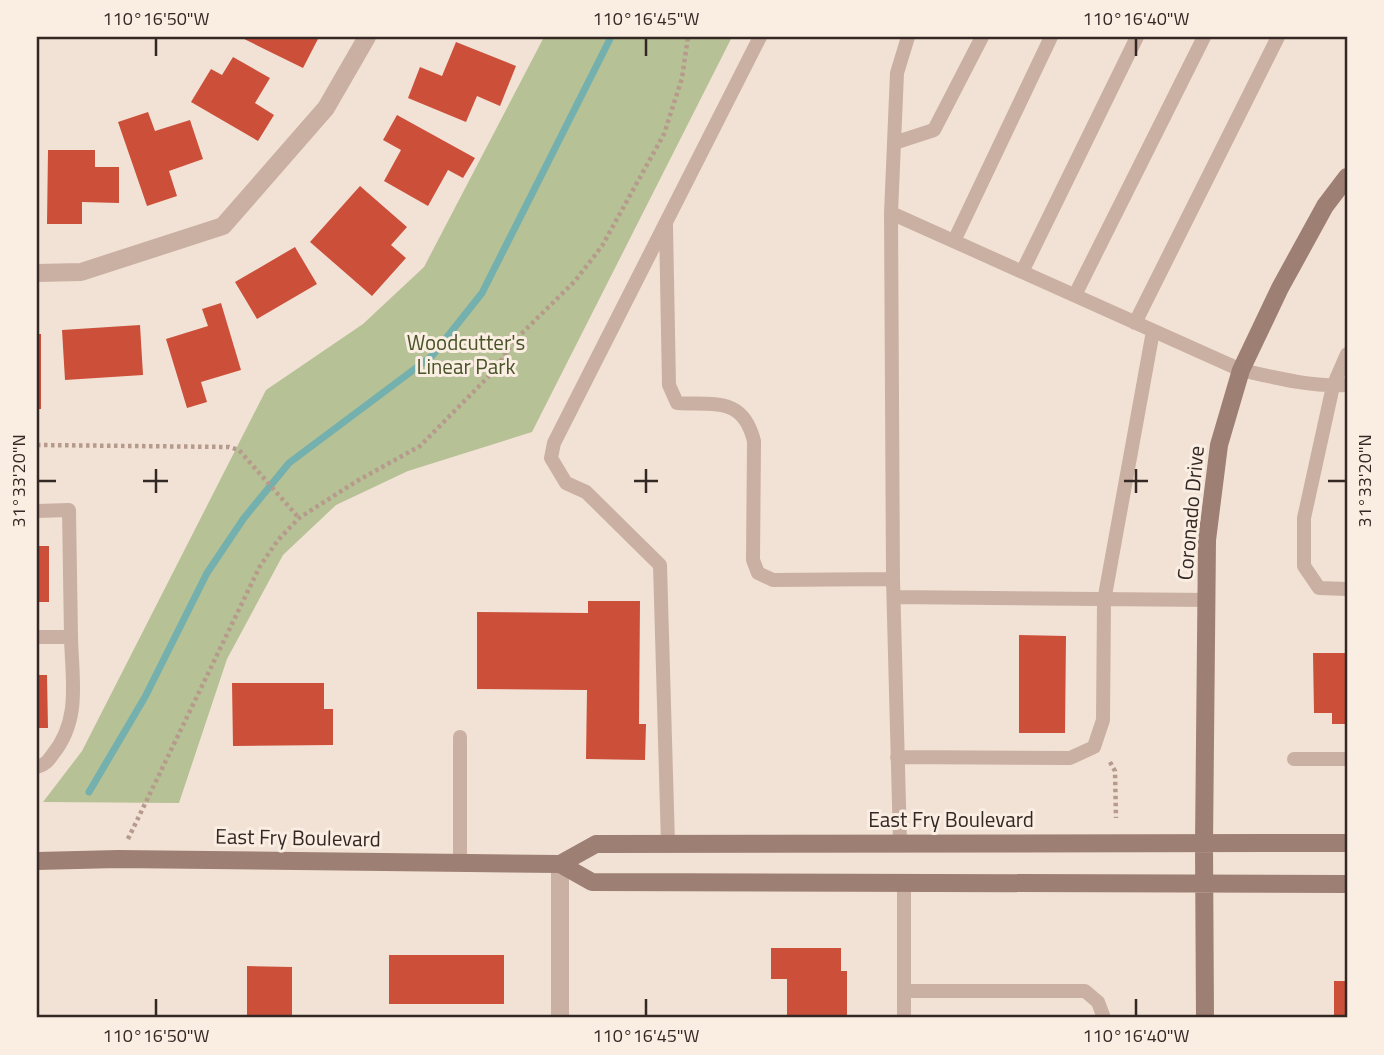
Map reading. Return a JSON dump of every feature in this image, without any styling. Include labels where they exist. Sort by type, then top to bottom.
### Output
[{"type":"main road","name":"Coronado Drive","points":[[1205,1018],[1207,540],[1219,445],[1241,370],[1280,288],[1325,206],[1347,177]]},
{"type":"main road","name":"East Fry Boulevard","points":[[560,864],[596,844],[1347,843]]},
{"type":"main road","name":"East Fry Boulevard","points":[[37,861],[118,859],[560,864],[592,883],[1347,884]]},
{"type":"street","points":[[37,273],[81,272],[223,226],[326,108],[367,37]]},
{"type":"street","points":[[560,864],[560,1018]]},
{"type":"lane","points":[[668,844],[660,565],[586,492],[566,483],[551,458],[554,443],[760,37]]},
{"type":"lane","points":[[900,842],[893,579],[891,213],[897,73],[908,37]]},
{"type":"lane","points":[[894,143],[934,130],[982,37]]},
{"type":"lane","points":[[954,241],[1051,37]]},
{"type":"lane","points":[[1022,272],[1137,37]]},
{"type":"lane","points":[[1075,295],[1204,37]]},
{"type":"lane","points":[[1135,323],[1278,37]]},
{"type":"lane","points":[[891,213],[1241,370],[1287,380],[1340,385]]},
{"type":"lane","points":[[666,224],[669,385],[677,403],[737,409],[750,423],[754,441],[753,560],[758,573],[773,580],[893,579]]},
{"type":"lane","points":[[897,757],[1070,758],[1094,747],[1103,720],[1104,600],[1153,331]]},
{"type":"lane","points":[[1347,354],[1304,518],[1304,566],[1319,588],[1347,589]]},
{"type":"lane","points":[[37,511],[69,510],[73,716],[64,740],[45,765],[37,767]]},
{"type":"lane","points":[[894,597],[1207,600]]},
{"type":"lane","points":[[37,637],[71,637]]},
{"type":"lane","points":[[460,737],[460,862]]},
{"type":"lane","points":[[1294,759],[1347,759]]},
{"type":"lane","points":[[904,883],[904,1018]]},
{"type":"lane","points":[[904,991],[1084,991],[1098,1002],[1104,1018]]},
{"type":"path","points":[[118,859],[260,566],[278,540],[299,518],[357,481],[420,446],[493,372],[515,340],[575,281],[602,246],[664,134],[682,78],[688,37]]},
{"type":"path","points":[[37,445],[229,447],[239,450],[299,518]]},
{"type":"path","points":[[1110,762],[1115,771],[1116,818]]},
{"type":"green space","name":"Woodcutter's Linear Park","points":[[544,37],[732,37],[532,432],[408,471],[336,505],[283,555],[227,659],[179,803],[43,802],[82,751],[266,390],[363,324],[424,267]]},
{"type":"building","points":[[240,37],[319,37],[303,68]]},
{"type":"building","points":[[456,42],[516,66],[500,106],[477,96],[466,122],[408,98],[420,67],[442,76]]},
{"type":"building","points":[[233,57],[270,78],[255,103],[274,115],[258,141],[191,102],[211,69],[222,75]]},
{"type":"building","points":[[148,112],[155,131],[190,120],[203,159],[169,171],[177,196],[147,206],[118,122]]},
{"type":"building","points":[[397,115],[475,158],[463,178],[448,170],[428,206],[384,181],[401,150],[383,140]]},
{"type":"building","points":[[48,150],[95,150],[95,167],[119,167],[119,203],[82,202],[82,224],[47,224]]},
{"type":"building","points":[[360,186],[407,227],[391,245],[406,258],[372,296],[310,242]]},
{"type":"building","points":[[295,247],[317,284],[257,319],[235,282]]},
{"type":"building","points":[[221,303],[241,370],[201,382],[207,402],[187,408],[166,339],[208,326],[202,309]]},
{"type":"building","points":[[140,325],[143,375],[65,380],[62,330]]},
{"type":"building","points":[[37,334],[41,334],[41,409],[37,409]]},
{"type":"building","points":[[37,546],[49,546],[49,602],[37,602]]},
{"type":"building","points":[[588,601],[640,601],[639,724],[646,724],[645,760],[586,759],[587,690],[477,689],[477,612],[588,613]]},
{"type":"building","points":[[1019,635],[1066,636],[1065,733],[1019,733]]},
{"type":"building","points":[[1313,653],[1347,653],[1347,724],[1332,724],[1332,713],[1314,713]]},
{"type":"building","points":[[37,675],[47,675],[48,728],[37,728]]},
{"type":"building","points":[[232,683],[324,683],[324,709],[333,709],[333,745],[233,746]]},
{"type":"building","points":[[771,948],[841,948],[841,971],[847,971],[847,1018],[787,1018],[787,979],[771,979]]},
{"type":"building","points":[[389,955],[504,955],[504,1004],[389,1004]]},
{"type":"building","points":[[247,966],[292,967],[292,1018],[247,1018]]},
{"type":"building","points":[[1334,981],[1347,981],[1347,1018],[1334,1018]]},
{"type":"waterway","points":[[89,792],[145,697],[207,573],[244,518],[289,463],[432,356],[482,293],[611,37]]}]
